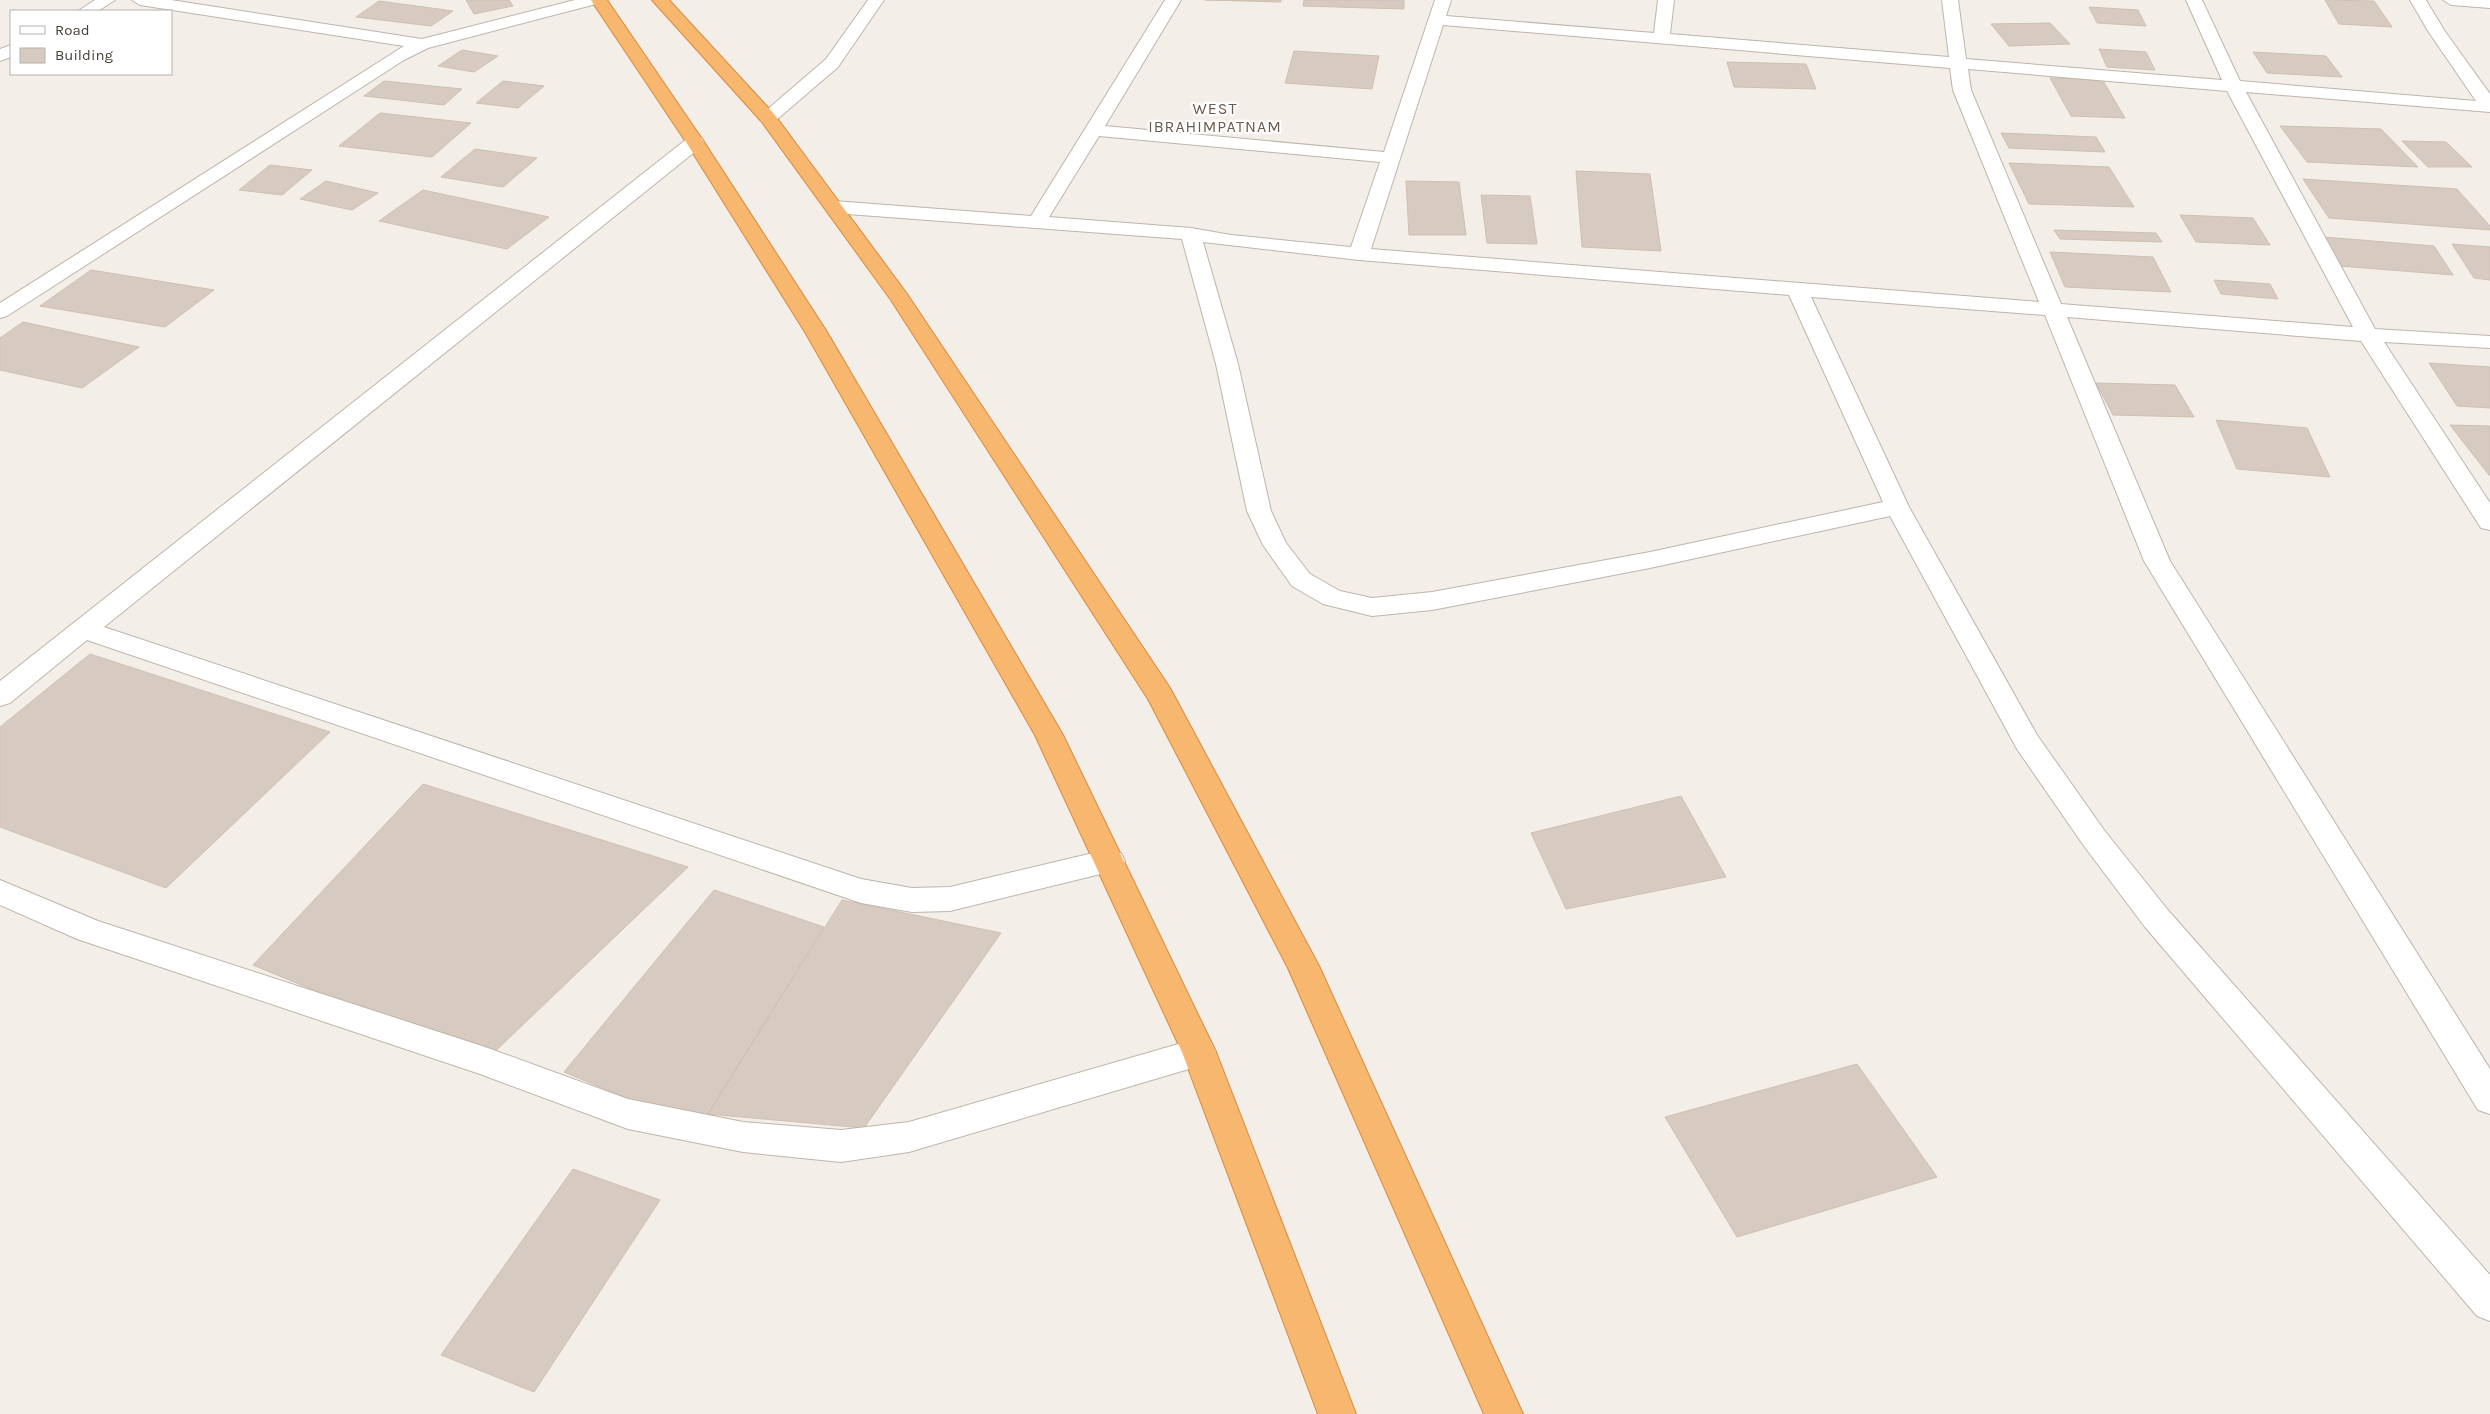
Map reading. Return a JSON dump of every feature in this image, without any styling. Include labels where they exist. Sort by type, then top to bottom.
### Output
[{"type":"highway","points":[[599,0],[695,142],[816,332],[1049,735],[1199,1052],[1337,1414]]},
{"type":"highway","points":[[660,0],[768,118],[900,298],[1160,695],[1303,966],[1504,1414]]},
{"type":"street","points":[[88,10],[108,0]]},
{"type":"street","points":[[140,0],[422,44]]},
{"type":"street","points":[[0,312],[398,56],[422,44],[594,0]]},
{"type":"street","points":[[768,118],[832,63],[876,0]]},
{"type":"street","points":[[1036,223],[1173,0]]},
{"type":"street","points":[[1359,254],[1443,0]]},
{"type":"street","points":[[1661,40],[1666,0]]},
{"type":"street","points":[[1950,0],[1962,90],[2157,561],[2490,1099]]},
{"type":"street","points":[[2194,0],[2234,87],[2368,335],[2490,522]]},
{"type":"street","points":[[2418,0],[2436,31],[2490,107]]},
{"type":"street","points":[[2451,0],[2490,3]]},
{"type":"street","points":[[1437,20],[1960,65],[2490,107]]},
{"type":"street","points":[[1093,130],[1392,158]]},
{"type":"street","points":[[0,696],[695,142]]},
{"type":"street","points":[[834,207],[1191,234],[1231,241],[1359,254],[2368,335],[2490,342]]},
{"type":"street","points":[[1191,234],[1228,364],[1259,511],[1275,545],[1300,580],[1332,598],[1372,607],[1432,601],[1650,560],[1897,507]]},
{"type":"street","points":[[1797,289],[1897,507],[2026,742],[2094,838],[2156,918],[2490,1303]]},
{"type":"street","points":[[82,629],[861,892],[912,900],[950,899],[1110,861]]},
{"type":"street","points":[[0,892],[88,930],[485,1061],[628,1114],[743,1137],[841,1146],[909,1137],[1199,1052]]},
{"type":"building","points":[[466,0],[509,0],[513,6],[474,14]]},
{"type":"building","points":[[1205,0],[1281,0],[1281,2]]},
{"type":"building","points":[[1304,0],[1404,0],[1404,9],[1303,6]]},
{"type":"building","points":[[2325,0],[2374,1],[2392,27],[2339,24]]},
{"type":"building","points":[[379,1],[453,11],[431,26],[356,17]]},
{"type":"building","points":[[2089,7],[2138,10],[2146,26],[2097,23]]},
{"type":"building","points":[[2050,23],[2070,44],[2009,46],[1991,24]]},
{"type":"building","points":[[2099,49],[2146,52],[2155,70],[2107,67]]},
{"type":"building","points":[[462,50],[498,56],[474,72],[438,66]]},
{"type":"building","points":[[1294,51],[1379,56],[1372,89],[1285,83]]},
{"type":"building","points":[[2253,52],[2326,56],[2342,77],[2267,73]]},
{"type":"building","points":[[1727,62],[1806,64],[1816,89],[1734,87]]},
{"type":"building","points":[[2050,78],[2102,79],[2125,118],[2071,116]]},
{"type":"building","points":[[384,81],[462,89],[444,105],[364,96]]},
{"type":"building","points":[[503,81],[544,86],[518,108],[476,103]]},
{"type":"building","points":[[380,113],[471,123],[432,157],[339,146]]},
{"type":"building","points":[[2280,126],[2381,129],[2418,167],[2307,162]]},
{"type":"building","points":[[2001,133],[2096,137],[2105,152],[2009,148]]},
{"type":"building","points":[[2402,141],[2446,142],[2472,167],[2428,167]]},
{"type":"building","points":[[475,149],[537,158],[503,187],[441,177]]},
{"type":"building","points":[[2009,163],[2109,167],[2134,207],[2029,204]]},
{"type":"building","points":[[270,165],[312,170],[282,195],[239,190]]},
{"type":"building","points":[[1576,171],[1650,174],[1661,251],[1582,247]]},
{"type":"building","points":[[2303,179],[2457,189],[2490,226],[2490,230],[2329,218]]},
{"type":"building","points":[[326,181],[378,193],[352,210],[300,199]]},
{"type":"building","points":[[1406,181],[1459,182],[1466,235],[1409,235]]},
{"type":"building","points":[[423,190],[549,217],[507,249],[379,221]]},
{"type":"building","points":[[1481,195],[1530,196],[1537,244],[1487,243]]},
{"type":"building","points":[[2180,215],[2253,218],[2270,245],[2196,242]]},
{"type":"building","points":[[2054,230],[2156,233],[2162,242],[2060,239]]},
{"type":"building","points":[[2324,237],[2434,246],[2453,275],[2340,266]]},
{"type":"building","points":[[2452,244],[2490,247],[2490,280],[2474,278]]},
{"type":"building","points":[[2050,252],[2153,257],[2171,292],[2065,287]]},
{"type":"building","points":[[91,270],[214,290],[165,327],[40,306]]},
{"type":"building","points":[[2214,280],[2270,284],[2278,299],[2221,294]]},
{"type":"building","points":[[23,322],[139,347],[82,388],[0,370],[0,338]]},
{"type":"building","points":[[2429,363],[2490,367],[2490,408],[2457,406]]},
{"type":"building","points":[[2096,383],[2175,385],[2194,417],[2113,415]]},
{"type":"building","points":[[2216,420],[2307,428],[2330,477],[2237,469]]},
{"type":"building","points":[[2450,425],[2490,426],[2490,475],[2489,475]]},
{"type":"building","points":[[90,654],[330,732],[166,888],[0,827],[0,727]]},
{"type":"building","points":[[423,784],[688,867],[485,1061],[253,965]]},
{"type":"building","points":[[1681,796],[1726,877],[1566,909],[1531,833]]},
{"type":"building","points":[[714,890],[824,927],[699,1128],[564,1072]]},
{"type":"building","points":[[842,900],[1001,933],[864,1128],[708,1114]]},
{"type":"building","points":[[1857,1064],[1937,1177],[1737,1237],[1665,1117]]},
{"type":"building","points":[[573,1169],[660,1200],[534,1392],[441,1355]]},
{"type":"district","name":"WEST IBRAHIMPATNAM","points":[[1215,117]]}]
